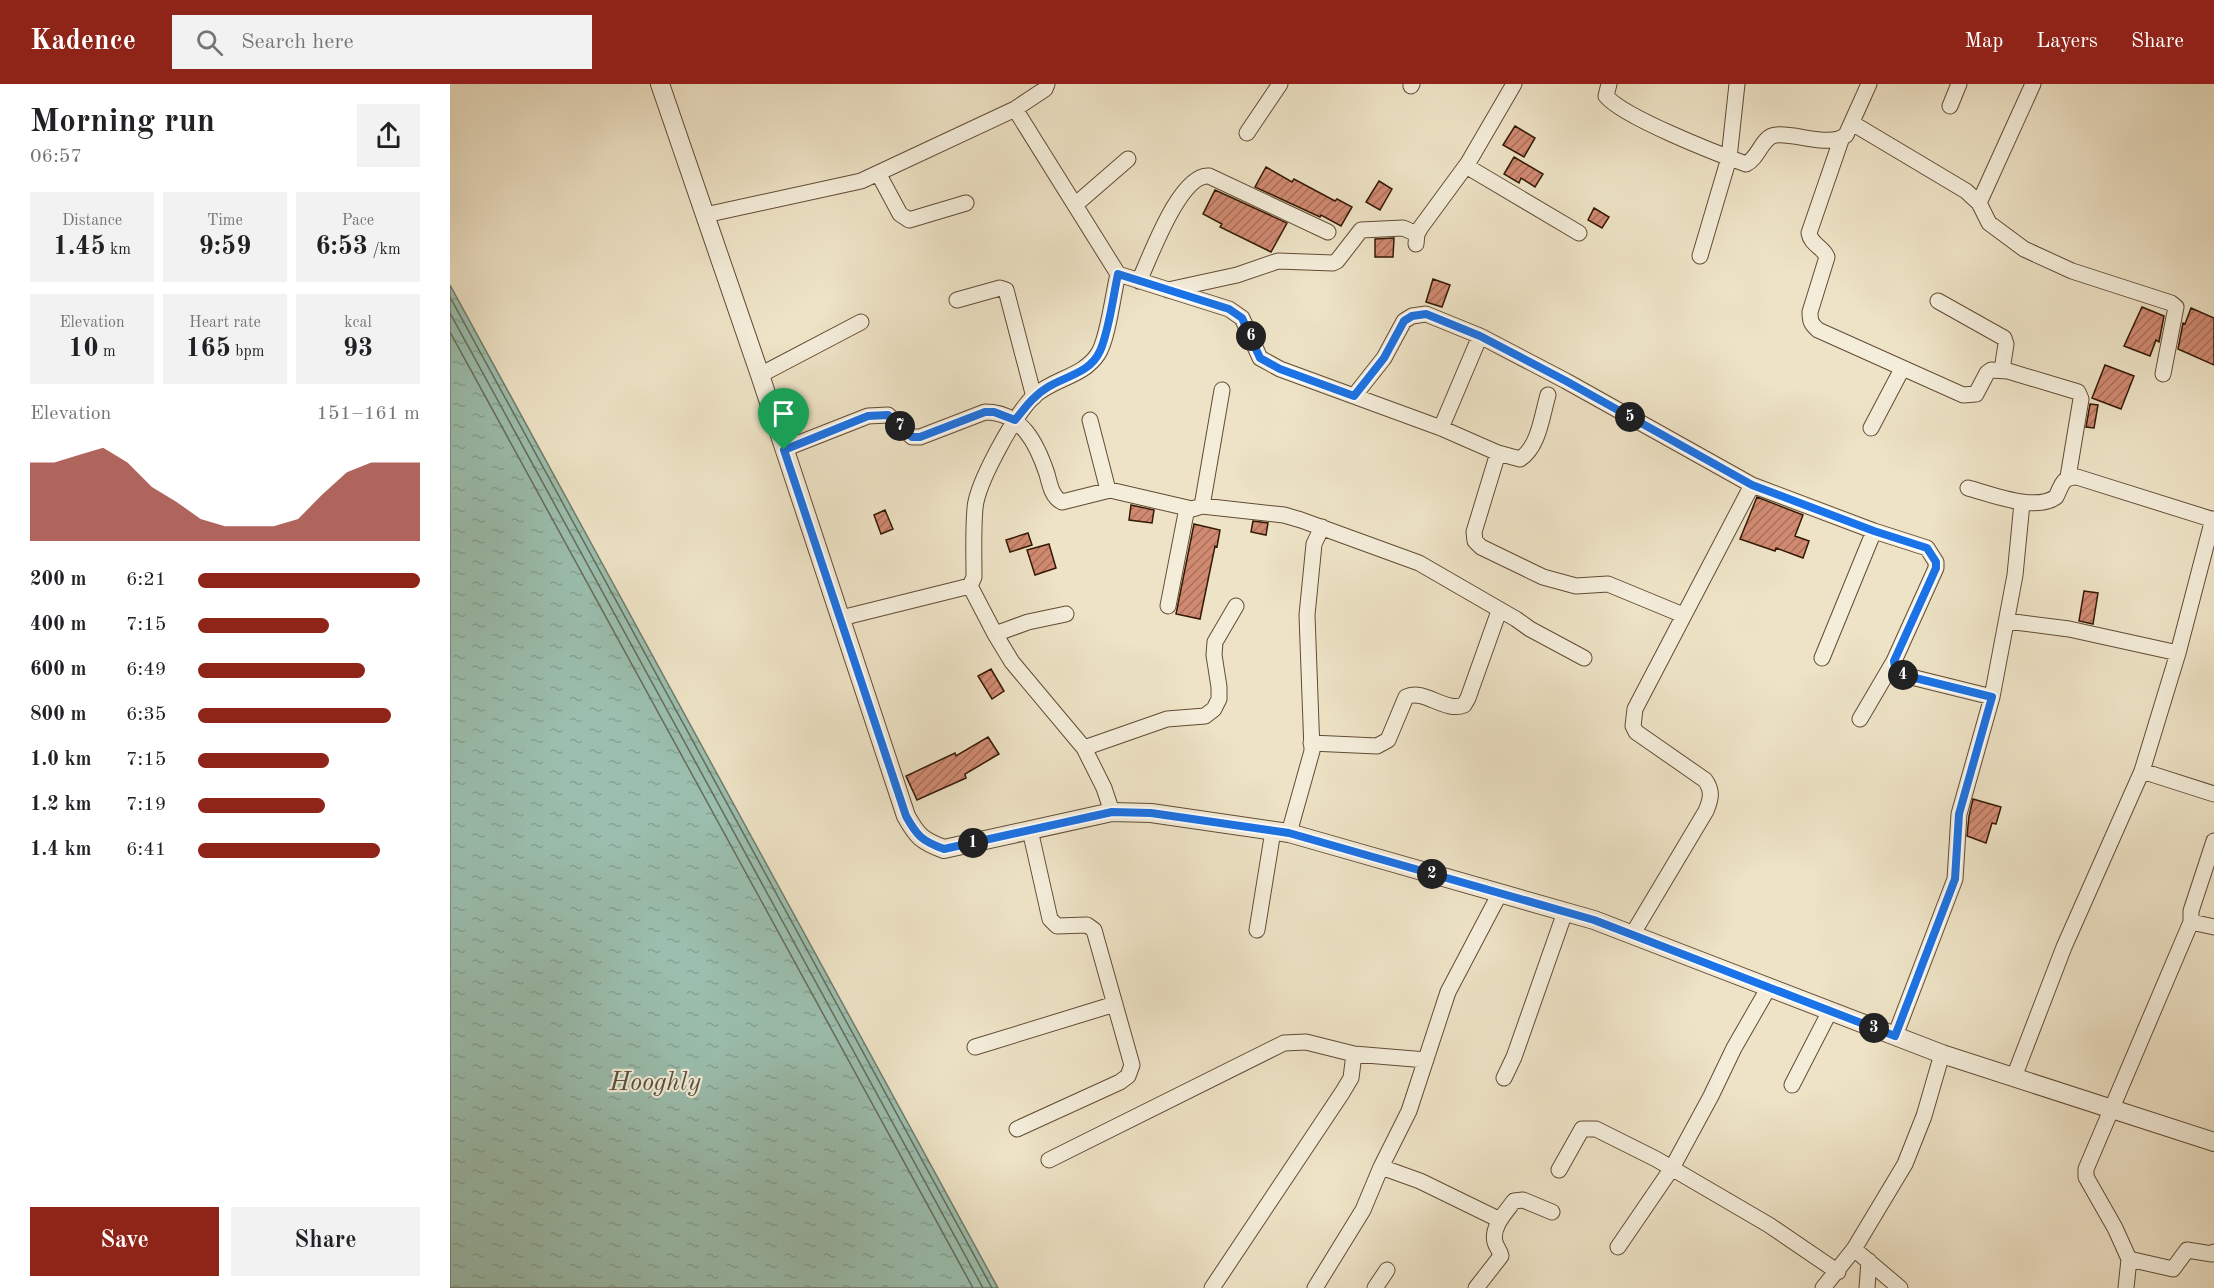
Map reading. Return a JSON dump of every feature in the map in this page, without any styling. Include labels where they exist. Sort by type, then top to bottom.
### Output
[{"type":"street","points":[[660,84],[906,816],[916,834],[927,843],[944,849],[1112,812],[1151,813],[1281,832],[1565,912],[1632,935],[1942,1054],[2214,1142]]},
{"type":"street","points":[[705,215],[861,181],[1015,109],[1045,89],[1047,84]]},
{"type":"street","points":[[1247,133],[1280,84]]},
{"type":"street","points":[[1168,290],[1237,274],[1278,261],[1333,263],[1361,230],[1403,228],[1417,239],[1466,166],[1514,84]]},
{"type":"street","points":[[1609,84],[1606,96],[1610,101],[1641,119],[1746,164],[1751,162],[1768,138],[1774,135],[1801,136],[1829,141],[1841,140]]},
{"type":"street","points":[[1700,256],[1729,158],[1737,84]]},
{"type":"street","points":[[1869,84],[1852,123],[1841,140],[1809,233],[1813,243],[1825,252],[1827,257],[1810,312],[1810,321],[1818,330],[1963,395],[1972,396],[1979,391],[1987,373],[1991,370],[2002,370],[2078,392],[2081,396],[2068,477],[2056,497],[2052,500],[2022,503],[1968,488]]},
{"type":"street","points":[[1950,106],[1959,84]]},
{"type":"street","points":[[1979,202],[2033,84]]},
{"type":"street","points":[[1015,109],[1118,274],[1229,309],[1242,318],[1260,358],[1280,369],[1441,428],[1498,453],[1520,459],[1534,443],[1548,395]]},
{"type":"street","points":[[1852,123],[1966,191],[1979,202],[1989,223],[2024,249],[2072,271],[2171,303],[2176,307],[2163,374]]},
{"type":"street","points":[[1075,205],[1128,159]]},
{"type":"street","points":[[1466,166],[1579,233]]},
{"type":"street","points":[[878,173],[900,214],[909,220],[966,203]]},
{"type":"street","points":[[1138,281],[1150,259],[1165,221],[1192,183],[1199,177],[1209,176],[1328,232]]},
{"type":"street","points":[[970,586],[974,577],[975,507],[979,489],[1015,420],[1034,397],[1048,386],[1081,372],[1100,352],[1118,274]]},
{"type":"street","points":[[957,300],[1000,288],[1006,290],[1034,397]]},
{"type":"street","points":[[1938,301],[2004,338],[2006,344],[2002,370]]},
{"type":"street","points":[[1354,396],[1384,358],[1404,321],[1412,316],[1426,314],[1480,336],[1566,381],[1752,485],[1874,531],[1927,548],[1936,562],[1936,568],[1894,661],[1860,719]]},
{"type":"street","points":[[759,375],[861,322]]},
{"type":"street","points":[[1441,428],[1480,336]]},
{"type":"street","points":[[1871,429],[1902,369]]},
{"type":"street","points":[[1168,606],[1195,507],[1222,390]]},
{"type":"street","points":[[784,450],[868,416],[888,415],[912,437],[920,437],[985,412],[994,412],[1015,420],[1030,437],[1040,454],[1052,491],[1062,502],[1108,490],[1195,507],[1284,515],[1419,563],[1584,658]]},
{"type":"street","points":[[1090,420],[1108,490]]},
{"type":"street","points":[[1498,453],[1474,532],[1476,541],[1481,547],[1544,577],[1576,586],[1608,584],[1683,615]]},
{"type":"street","points":[[2014,1077],[2064,947],[2142,771],[2178,653],[2213,519],[2077,477],[2068,477]]},
{"type":"street","points":[[1632,935],[1710,801],[1711,791],[1705,780],[1641,737],[1633,726],[1635,709],[1752,485]]},
{"type":"street","points":[[1895,1036],[1955,879],[1959,814],[1992,697],[2015,575],[2022,503]]},
{"type":"street","points":[[1257,930],[1281,832],[1312,751],[1307,615],[1314,544],[1322,527]]},
{"type":"street","points":[[1822,658],[1874,531]]},
{"type":"street","points":[[840,618],[970,586]]},
{"type":"street","points":[[970,586],[1012,662],[1084,748],[1104,788],[1112,812]]},
{"type":"street","points":[[1084,748],[1167,719],[1205,716],[1214,709],[1219,699],[1214,655],[1215,642],[1236,606]]},
{"type":"street","points":[[1311,743],[1377,746],[1384,744],[1388,740],[1406,697],[1413,694],[1452,706],[1464,705],[1499,611]]},
{"type":"street","points":[[995,634],[1028,622],[1066,614]]},
{"type":"street","points":[[2007,621],[2069,629],[2178,653]]},
{"type":"street","points":[[1894,661],[1899,674],[1992,697]]},
{"type":"street","points":[[2142,771],[2214,794]]},
{"type":"street","points":[[1017,1129],[1120,1082],[1128,1076],[1132,1065],[1094,930],[1087,925],[1057,926],[1050,919],[1030,830]]},
{"type":"street","points":[[2126,1288],[2129,1259],[2115,1228],[2086,1177],[2088,1161],[2191,922],[2191,911],[2214,841]]},
{"type":"street","points":[[1315,1288],[1363,1210],[1409,1111],[1448,992],[1500,893]]},
{"type":"street","points":[[1504,1078],[1514,1057],[1565,912]]},
{"type":"street","points":[[2191,922],[2214,927]]},
{"type":"street","points":[[1618,1248],[1672,1168],[1734,1048],[1769,987]]},
{"type":"street","points":[[975,1047],[1115,1004]]},
{"type":"street","points":[[1792,1085],[1830,1011]]},
{"type":"street","points":[[1048,1160],[1284,1043],[1306,1042],[1354,1054],[1426,1060]]},
{"type":"street","points":[[1212,1288],[1342,1093],[1351,1078],[1354,1054]]},
{"type":"street","points":[[1823,1288],[1854,1249],[1905,1164],[1924,1116],[1942,1054]]},
{"type":"street","points":[[1559,1170],[1582,1130],[1588,1128],[1611,1136],[1672,1168],[1769,1225],[1838,1272]]},
{"type":"street","points":[[1381,1167],[1420,1181],[1500,1220]]},
{"type":"street","points":[[1476,1288],[1501,1256],[1494,1240],[1496,1228],[1514,1202],[1519,1199],[1552,1212]]},
{"type":"street","points":[[1854,1249],[1900,1288]]},
{"type":"street","points":[[2129,1259],[2172,1269],[2187,1250],[2212,1254],[2214,1252]]},
{"type":"street","points":[[1867,1288],[1869,1261]]},
{"type":"street","points":[[1376,1288],[1386,1270]]},
{"type":"water","name":"Hooghly","points":[[450,285],[998,1288],[450,1288]]},
{"type":"building","points":[[1515,126],[1535,138],[1524,157],[1503,145]]},
{"type":"building","points":[[1514,157],[1543,174],[1535,187],[1521,178],[1519,183],[1504,174]]},
{"type":"building","points":[[1266,167],[1292,182],[1294,179],[1335,201],[1337,199],[1352,207],[1341,226],[1255,187]]},
{"type":"building","points":[[1379,181],[1392,189],[1380,210],[1366,202]]},
{"type":"building","points":[[1215,190],[1287,223],[1271,252],[1220,227],[1222,224],[1203,214]]},
{"type":"building","points":[[1594,208],[1609,217],[1602,228],[1588,220]]},
{"type":"building","points":[[1394,238],[1393,257],[1375,257],[1375,239]]},
{"type":"building","points":[[1433,279],[1450,285],[1442,307],[1426,302]]},
{"type":"building","points":[[2142,307],[2164,316],[2159,342],[2156,340],[2150,356],[2124,346]]},
{"type":"building","points":[[2191,308],[2214,318],[2214,365],[2178,349],[2183,323],[2185,324]]},
{"type":"building","points":[[2105,365],[2134,376],[2121,409],[2092,398]]},
{"type":"building","points":[[2090,404],[2098,405],[2094,428],[2086,427]]},
{"type":"building","points":[[1757,497],[1803,515],[1795,536],[1809,541],[1803,558],[1740,539]]},
{"type":"building","points":[[1131,505],[1154,510],[1152,523],[1129,520]]},
{"type":"building","points":[[885,510],[893,529],[881,534],[874,515]]},
{"type":"building","points":[[1253,521],[1268,523],[1266,535],[1251,532]]},
{"type":"building","points":[[1194,524],[1220,530],[1200,619],[1176,614]]},
{"type":"building","points":[[1028,533],[1032,545],[1010,552],[1006,540]]},
{"type":"building","points":[[1049,544],[1056,568],[1035,575],[1027,550]]},
{"type":"building","points":[[2084,591],[2098,593],[2093,624],[2079,621]]},
{"type":"building","points":[[991,669],[1004,691],[992,699],[978,676]]},
{"type":"building","points":[[988,737],[999,754],[965,774],[966,778],[917,800],[906,776],[955,753],[956,756]]},
{"type":"building","points":[[1973,799],[2001,807],[1996,824],[1992,823],[1986,843],[1967,836]]},
{"type":"route","points":[[1118,274],[1229,309],[1242,318],[1260,358],[1280,369],[1354,396],[1394,343],[1404,321],[1412,316],[1426,314],[1480,336],[1499,348],[1566,381],[1752,485],[1874,531],[1927,548],[1933,555],[1936,568],[1894,661],[1895,667],[1899,674],[1992,697],[1959,814],[1955,879],[1895,1036],[1594,920],[1289,833],[1151,813],[1112,812],[944,849],[927,843],[916,834],[906,816],[784,450],[878,414],[888,415],[912,437],[920,437],[949,428],[985,412],[994,412],[1015,420],[1034,397],[1048,386],[1081,372],[1100,352],[1118,274]]}]
